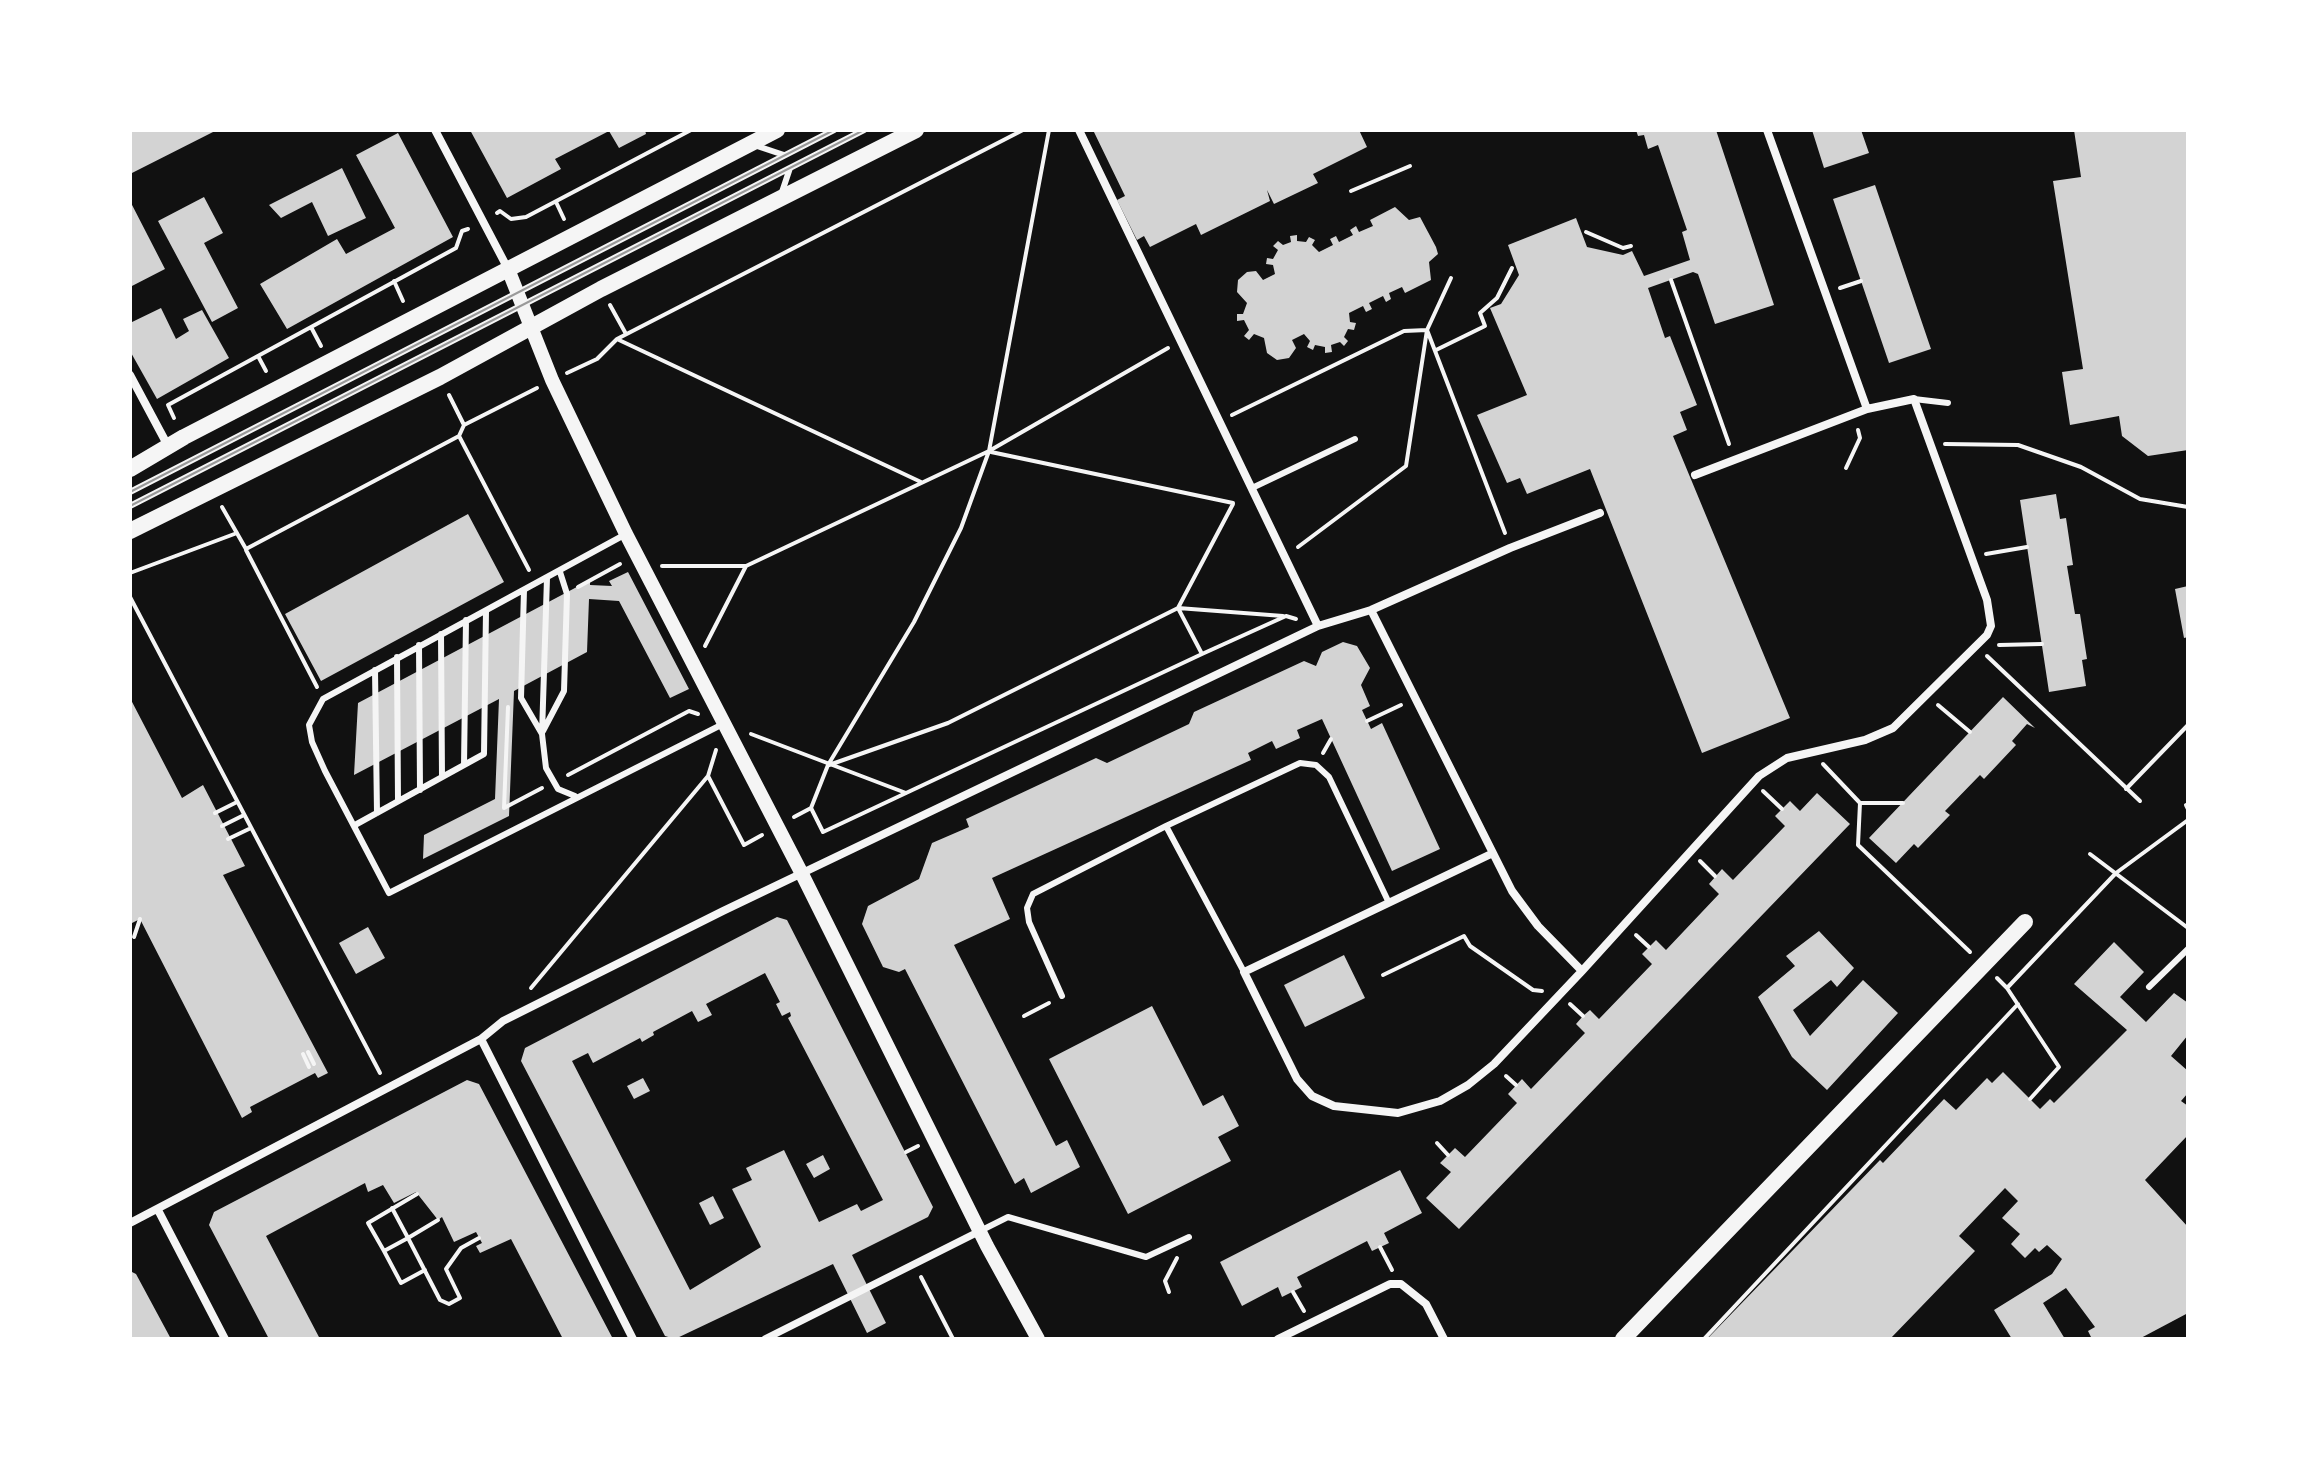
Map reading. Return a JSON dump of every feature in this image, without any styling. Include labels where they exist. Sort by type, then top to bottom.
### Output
[{"type":"main road","points":[[130,469],[184,437],[777,130]]},
{"type":"main road","points":[[130,531],[440,377],[530,326],[916,130]]},
{"type":"main road","points":[[1623,1339],[2025,922]]},
{"type":"street","points":[[435,130],[508,269],[552,380],[626,534],[802,874],[980,1231],[1038,1339]]},
{"type":"street","points":[[1079,130],[1318,626]]},
{"type":"street","points":[[1767,130],[1867,409]]},
{"type":"street","points":[[130,375],[168,446]]},
{"type":"street","points":[[1491,854],[1244,972],[1297,1079],[1312,1096],[1334,1106],[1398,1113],[1425,1107],[1468,1085],[1582,971],[1773,765],[1810,751],[1865,740],[1893,728],[1977,646],[1991,626],[1987,600],[1914,399],[1867,409],[1695,475]]},
{"type":"street","points":[[130,1223],[481,1039],[503,1021],[802,874],[1318,626],[1371,610],[1510,548],[1600,513]]},
{"type":"street","points":[[1371,610],[1491,854],[1538,926],[1582,971]]},
{"type":"street","points":[[481,1039],[633,1339]]},
{"type":"street","points":[[158,1210],[225,1339]]},
{"type":"street","points":[[765,1339],[980,1231]]},
{"type":"street","points":[[1278,1339],[1380,1289],[1401,1284],[1426,1304],[1444,1339]]},
{"type":"lane","points":[[130,506],[834,130]]},
{"type":"lane","points":[[130,492],[864,130]]},
{"type":"lane","points":[[750,143],[784,155]]},
{"type":"lane","points":[[780,198],[790,168]]},
{"type":"lane","points":[[1914,399],[1948,403]]},
{"type":"lane","points":[[1252,488],[1355,439]]},
{"type":"lane","points":[[626,534],[323,699],[309,725],[312,742],[325,771],[389,893],[724,723]]},
{"type":"lane","points":[[542,734],[564,691],[567,594],[560,572]]},
{"type":"lane","points":[[547,578],[542,734],[546,768],[558,789],[575,796]]},
{"type":"lane","points":[[524,590],[521,698],[542,734]]},
{"type":"lane","points":[[355,825],[484,754],[486,611]]},
{"type":"lane","points":[[464,765],[466,620]]},
{"type":"lane","points":[[441,634],[442,777]]},
{"type":"lane","points":[[419,645],[420,790]]},
{"type":"lane","points":[[397,657],[398,801]]},
{"type":"lane","points":[[375,670],[377,813]]},
{"type":"lane","points":[[1062,996],[1029,922],[1029,900],[1048,884],[1291,766],[1316,765],[1332,785],[1389,903]]},
{"type":"lane","points":[[1166,826],[1244,972]]},
{"type":"lane","points":[[2149,987],[2188,949]]},
{"type":"lane","points":[[980,1231],[1008,1217],[1146,1257],[1189,1237]]},
{"type":"path","points":[[184,437],[168,405],[456,248],[462,231],[500,211],[511,219],[526,217],[691,130]]},
{"type":"path","points":[[921,482],[617,339],[1023,130]]},
{"type":"path","points":[[708,776],[744,845],[811,808],[828,765],[914,622],[961,528],[989,451],[1049,130]]},
{"type":"path","points":[[1351,191],[1410,166]]},
{"type":"path","points":[[1586,232],[1623,248],[1631,246]]},
{"type":"path","points":[[1435,350],[1485,326],[1480,313],[1497,298],[1512,268]]},
{"type":"path","points":[[1284,558],[1406,466],[1427,330],[1451,278]]},
{"type":"path","points":[[1671,280],[1735,461]]},
{"type":"path","points":[[1825,292],[1861,281]]},
{"type":"path","points":[[311,327],[318,339]]},
{"type":"path","points":[[1219,421],[1404,331],[1427,330]]},
{"type":"path","points":[[1427,330],[1510,548]]},
{"type":"path","points":[[643,567],[746,566],[989,451],[1162,351]]},
{"type":"path","points":[[258,356],[264,367]]},
{"type":"path","points":[[1846,468],[1860,438],[1853,414]]},
{"type":"path","points":[[246,549],[459,436],[529,570]]},
{"type":"path","points":[[1930,444],[2018,445],[2081,467],[2140,499],[2188,507]]},
{"type":"path","points":[[989,451],[1233,504],[1178,608]]},
{"type":"path","points":[[212,488],[317,687]]},
{"type":"path","points":[[130,573],[237,533]]},
{"type":"path","points":[[1971,557],[2027,547]]},
{"type":"path","points":[[695,665],[746,566]]},
{"type":"path","points":[[130,597],[371,1057]]},
{"type":"path","points":[[1178,608],[1202,654]]},
{"type":"path","points":[[828,765],[948,723],[1178,608],[1286,616],[1318,626]]},
{"type":"path","points":[[811,808],[823,832],[1286,616]]},
{"type":"path","points":[[1977,646],[2042,644]]},
{"type":"path","points":[[1977,646],[2140,801]]},
{"type":"path","points":[[1926,695],[1970,732]]},
{"type":"path","points":[[1367,721],[1414,699]]},
{"type":"path","points":[[508,701],[504,808],[689,711],[906,793]]},
{"type":"path","points":[[503,1021],[708,776],[724,723]]},
{"type":"path","points":[[2126,789],[2188,725]]},
{"type":"path","points":[[1810,751],[1860,803],[1903,803]]},
{"type":"path","points":[[1754,782],[1782,809]]},
{"type":"path","points":[[215,813],[237,802]]},
{"type":"path","points":[[1860,803],[1858,845],[2007,988],[2059,1067],[2030,1099]]},
{"type":"path","points":[[222,826],[244,815]]},
{"type":"path","points":[[2007,988],[2116,873],[2188,820]]},
{"type":"path","points":[[228,839],[251,828]]},
{"type":"path","points":[[2090,854],[2188,928]]},
{"type":"path","points":[[134,937],[140,919]]},
{"type":"path","points":[[1383,975],[1464,936],[1470,946],[1533,990],[1560,994],[1583,1016]]},
{"type":"path","points":[[1024,1016],[1062,996]]},
{"type":"path","points":[[1704,1339],[2018,1004]]},
{"type":"path","points":[[308,1052],[311,1066]]},
{"type":"path","points":[[1437,1143],[1448,1155]]},
{"type":"path","points":[[417,1194],[368,1223],[401,1283],[425,1270]]},
{"type":"path","points":[[392,1208],[440,1300],[449,1304],[460,1298],[446,1269],[461,1248],[479,1238]]},
{"type":"path","points":[[384,1251],[438,1220]]},
{"type":"path","points":[[1169,1292],[1165,1281],[1189,1237]]},
{"type":"path","points":[[1380,1247],[1392,1270]]},
{"type":"path","points":[[913,1263],[953,1339]]},
{"type":"building","points":[[130,130],[217,130],[130,174]]},
{"type":"building","points":[[470,130],[645,130],[646,134],[619,148],[609,131],[555,159],[561,169],[507,198]]},
{"type":"building","points":[[1093,130],[1359,130],[1367,147],[1313,174],[1318,183],[1274,204],[1267,190],[1270,201],[1201,235],[1196,224],[1150,247],[1144,236],[1137,240],[1117,200],[1125,196]]},
{"type":"building","points":[[1636,130],[1716,130],[1774,305],[1715,324],[1698,274],[1693,272],[1648,288],[1665,338],[1670,336],[1697,405],[1680,412],[1687,430],[1673,436],[1790,718],[1702,753],[1590,469],[1527,494],[1520,478],[1507,483],[1477,415],[1527,395],[1490,308],[1501,304],[1519,275],[1508,245],[1576,218],[1587,247],[1623,255],[1632,251],[1644,276],[1690,260],[1682,232],[1687,230],[1658,145],[1648,149],[1644,135],[1638,136]]},
{"type":"building","points":[[1812,130],[1861,130],[1869,153],[1824,168]]},
{"type":"building","points":[[2074,130],[2188,130],[2188,450],[2148,456],[2122,436],[2119,416],[2070,425],[2062,372],[2083,369],[2053,181],[2081,177]]},
{"type":"building","points":[[398,133],[453,237],[287,329],[260,284],[337,239],[346,254],[395,228],[356,155]]},
{"type":"building","points":[[342,168],[366,218],[328,236],[312,202],[281,218],[269,205]]},
{"type":"building","points":[[1875,185],[1931,349],[1889,363],[1833,199]]},
{"type":"building","points":[[204,197],[223,233],[204,243],[238,308],[212,322],[158,221]]},
{"type":"building","points":[[130,201],[165,269],[130,287]]},
{"type":"building","points":[[1395,207],[1409,220],[1420,217],[1436,247],[1438,254],[1429,262],[1431,280],[1405,293],[1402,287],[1389,293],[1391,299],[1386,302],[1383,296],[1369,303],[1372,309],[1366,312],[1363,306],[1349,313],[1350,322],[1356,323],[1354,330],[1348,329],[1344,337],[1348,341],[1344,346],[1340,342],[1331,345],[1332,352],[1325,353],[1325,347],[1315,345],[1313,350],[1307,347],[1310,341],[1304,334],[1292,340],[1296,348],[1289,358],[1277,360],[1267,353],[1264,338],[1254,334],[1249,340],[1244,336],[1249,330],[1244,320],[1237,321],[1237,314],[1243,314],[1247,303],[1237,292],[1238,280],[1247,272],[1256,271],[1263,280],[1275,274],[1273,265],[1266,264],[1267,258],[1273,259],[1278,250],[1273,246],[1278,241],[1283,245],[1291,242],[1290,236],[1297,235],[1297,241],[1306,242],[1309,237],[1315,240],[1312,245],[1319,252],[1333,245],[1330,239],[1336,236],[1339,242],[1353,235],[1350,230],[1356,226],[1359,232],[1373,226],[1370,220]]},
{"type":"building","points":[[161,308],[176,339],[189,331],[183,319],[202,310],[229,358],[157,399],[130,351],[130,323]]},
{"type":"building","points":[[2056,494],[2060,519],[2066,518],[2073,565],[2067,566],[2075,614],[2080,614],[2087,659],[2082,660],[2086,686],[2049,692],[2020,500]]},
{"type":"building","points":[[468,514],[504,582],[321,681],[285,614]]},
{"type":"building","points":[[628,572],[689,689],[670,698],[619,601],[589,599],[587,652],[514,691],[509,816],[423,859],[424,835],[495,799],[499,699],[354,775],[358,703],[590,580],[590,585],[612,586],[609,581]]},
{"type":"building","points":[[2188,586],[2188,637],[2184,638],[2175,589]]},
{"type":"building","points":[[1343,642],[1357,646],[1370,668],[1361,685],[1370,706],[1362,710],[1371,729],[1382,723],[1440,849],[1392,871],[1322,719],[1297,730],[1300,738],[1276,749],[1272,741],[1248,753],[1251,760],[992,878],[1010,919],[954,945],[1056,1146],[1067,1140],[1080,1167],[1031,1193],[1024,1178],[1015,1184],[905,969],[899,972],[883,967],[862,924],[868,906],[919,879],[932,843],[969,827],[966,819],[1096,758],[1107,763],[1189,724],[1194,712],[1304,661],[1316,666],[1322,652]]},
{"type":"building","points":[[2003,697],[2035,728],[2027,724],[2012,741],[2016,745],[1984,779],[1980,775],[1945,811],[1950,815],[1918,848],[1914,844],[1896,863],[1869,838]]},
{"type":"building","points":[[130,698],[182,798],[203,785],[245,866],[223,875],[328,1073],[318,1078],[315,1073],[250,1107],[252,1112],[242,1118],[140,919],[130,924]]},
{"type":"building","points":[[1817,793],[1850,824],[1459,1229],[1426,1198],[1451,1172],[1440,1163],[1455,1148],[1465,1157],[1517,1103],[1508,1094],[1522,1079],[1531,1089],[1585,1033],[1576,1024],[1583,1016],[1590,1010],[1599,1019],[1652,964],[1642,954],[1656,940],[1666,950],[1719,894],[1709,884],[1722,869],[1733,880],[1785,826],[1775,816],[1790,801],[1800,811]]},
{"type":"building","points":[[777,917],[787,920],[933,1207],[928,1217],[852,1255],[886,1323],[867,1333],[833,1264],[675,1339],[665,1336],[521,1061],[525,1048]],"holes":[[[765,973],[780,1002],[776,1004],[782,1016],[790,1012],[788,1018],[883,1200],[861,1211],[857,1204],[819,1222],[784,1150],[746,1168],[752,1180],[732,1189],[761,1247],[690,1290],[572,1061],[588,1053],[593,1063],[640,1038],[642,1042],[654,1035],[653,1032],[692,1011],[698,1022],[712,1015],[706,1004]]]},
{"type":"building","points":[[368,927],[385,958],[356,974],[339,943]]},
{"type":"building","points":[[1819,931],[1854,968],[1837,987],[1831,980],[1793,1010],[1810,1036],[1863,980],[1898,1013],[1827,1090],[1792,1057],[1758,997],[1795,966],[1786,956]]},
{"type":"building","points":[[2114,942],[2144,972],[2120,997],[2146,1022],[2174,993],[2188,1003],[2188,1035],[2171,1056],[2188,1071],[2188,1093],[2181,1101],[2188,1106],[2188,1135],[2145,1180],[2188,1227],[2188,1313],[2139,1339],[2092,1339],[2088,1331],[2095,1327],[2066,1288],[2043,1303],[2065,1339],[2012,1339],[1994,1310],[2052,1274],[2062,1259],[2047,1245],[2039,1252],[2035,1248],[2025,1258],[2011,1244],[2020,1234],[2002,1218],[2018,1201],[2005,1188],[1959,1236],[1975,1251],[1890,1339],[1709,1337],[1880,1160],[1883,1163],[1944,1099],[1956,1110],[1987,1078],[1992,1083],[2003,1072],[2040,1109],[2050,1099],[2054,1103],[2127,1030],[2074,984]]},
{"type":"building","points":[[1344,955],[1365,998],[1305,1027],[1284,985]]},
{"type":"building","points":[[1152,1006],[1203,1106],[1223,1095],[1239,1126],[1218,1137],[1231,1161],[1128,1214],[1049,1059]]},
{"type":"building","points":[[643,1078],[650,1091],[634,1099],[627,1086]]},
{"type":"building","points":[[467,1080],[479,1084],[613,1339],[563,1339],[511,1239],[480,1253],[476,1246],[482,1243],[476,1232],[454,1242],[442,1217],[438,1220],[416,1192],[394,1203],[383,1185],[368,1192],[365,1183],[266,1236],[320,1339],[269,1339],[209,1225],[214,1212]]},
{"type":"building","points":[[823,1155],[830,1169],[814,1178],[806,1164]]},
{"type":"building","points":[[1400,1170],[1422,1213],[1384,1233],[1389,1243],[1372,1251],[1367,1241],[1297,1277],[1302,1287],[1282,1297],[1278,1287],[1242,1306],[1220,1262]]},
{"type":"building","points":[[713,1196],[724,1218],[710,1225],[699,1203]]},
{"type":"building","points":[[130,1271],[136,1274],[171,1339],[130,1339]]},
{"type":"tram line","points":[[130,492],[834,130]]},
{"type":"tram line","points":[[130,506],[864,130]]}]
